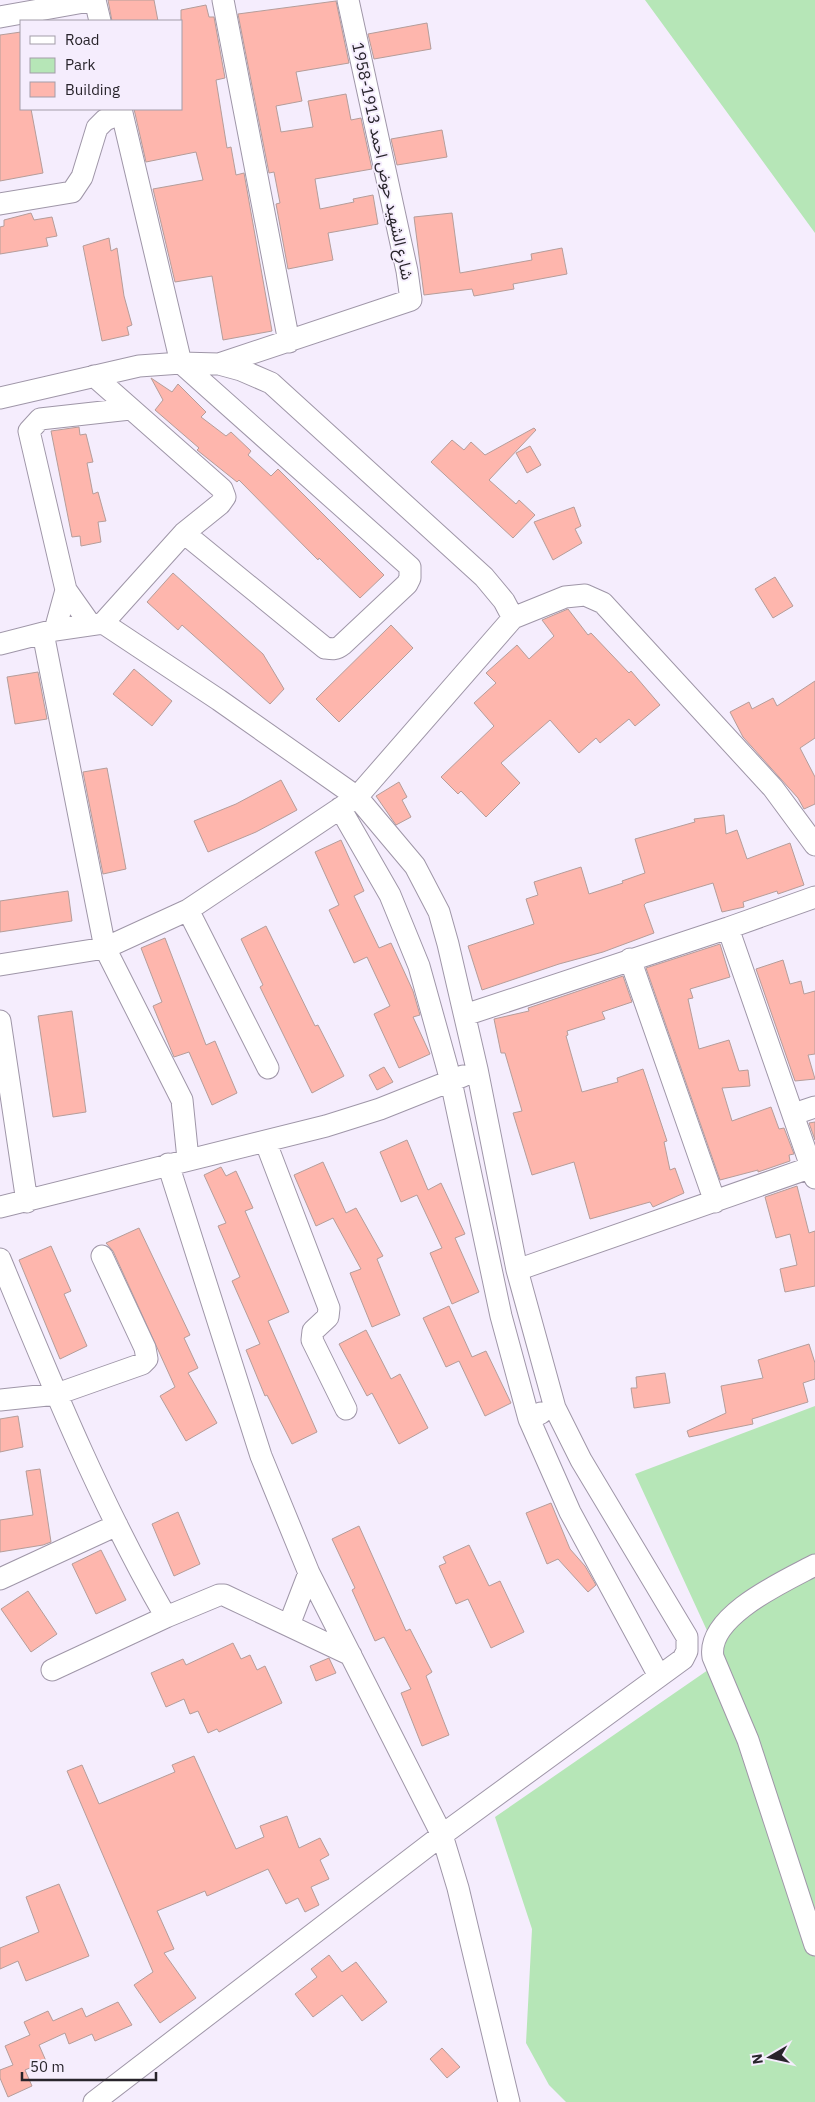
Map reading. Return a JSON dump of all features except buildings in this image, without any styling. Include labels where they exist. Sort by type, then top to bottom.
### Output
[{"type":"street","points":[[0,17],[95,0],[100,20]]},
{"type":"street","points":[[223,0],[289,342]]},
{"type":"street","name":"شارع الشهيد حوض احمد 1913-1958","points":[[219,364],[411,300],[405,261],[348,0]]},
{"type":"street","points":[[0,204],[72,192],[82,177],[97,128],[105,120],[121,111],[181,363],[410,567],[410,578],[407,584],[342,645],[330,649],[325,648],[184,533]]},
{"type":"street","points":[[0,398],[139,366],[181,363],[219,364],[241,370],[271,383],[484,577],[504,601],[513,618]]},
{"type":"street","points":[[0,644],[97,623],[184,533],[220,504],[225,494],[222,489],[94,376]]},
{"type":"street","points":[[94,2102],[442,1836],[683,1659],[687,1651],[687,1637],[581,1460],[555,1408],[517,1270],[477,1069],[439,912],[415,866],[349,803],[219,700],[97,623],[66,590],[29,431],[40,419],[130,409]]},
{"type":"street","points":[[66,590],[49,632],[105,948],[182,1100],[178,1161],[261,1456],[309,1573],[442,1836],[458,1888],[508,2102]]},
{"type":"street","points":[[0,964],[105,948],[188,910],[349,803],[513,618],[565,597],[585,595],[603,603],[773,788],[815,844]]},
{"type":"street","points":[[349,803],[419,966],[451,1081],[501,1316],[529,1418],[570,1512],[659,1676]]},
{"type":"street","points":[[464,1014],[728,928],[815,896]]},
{"type":"street","points":[[188,910],[268,1068]]},
{"type":"street","points":[[517,1270],[715,1202],[814,1171],[728,928]]},
{"type":"street","points":[[630,959],[715,1202]]},
{"type":"street","points":[[0,1021],[26,1202]]},
{"type":"street","points":[[0,1208],[178,1161],[266,1143],[380,1109],[477,1069]]},
{"type":"street","points":[[794,1114],[815,1107]]},
{"type":"street","points":[[266,1143],[328,1308],[328,1317],[313,1331],[312,1340],[346,1409]]},
{"type":"street","points":[[0,1400],[57,1394],[142,1364],[147,1359],[145,1348],[102,1256]]},
{"type":"street","points":[[0,1259],[57,1394],[117,1525],[166,1617]]},
{"type":"street","points":[[529,1418],[555,1408]]},
{"type":"street","points":[[0,1579],[117,1525]]},
{"type":"street","points":[[815,1565],[753,1598],[742,1606],[727,1621],[711,1648],[712,1657],[748,1740],[815,1945]]},
{"type":"street","points":[[289,1625],[309,1573]]},
{"type":"street","points":[[52,1670],[166,1617],[219,1595],[224,1595],[351,1655]]},
{"type":"green space","points":[[645,0],[815,0],[815,233]]},
{"type":"green space","points":[[815,1406],[815,2102],[566,2102],[549,2085],[526,2043],[532,1929],[495,1817],[721,1661],[635,1474]]}]
